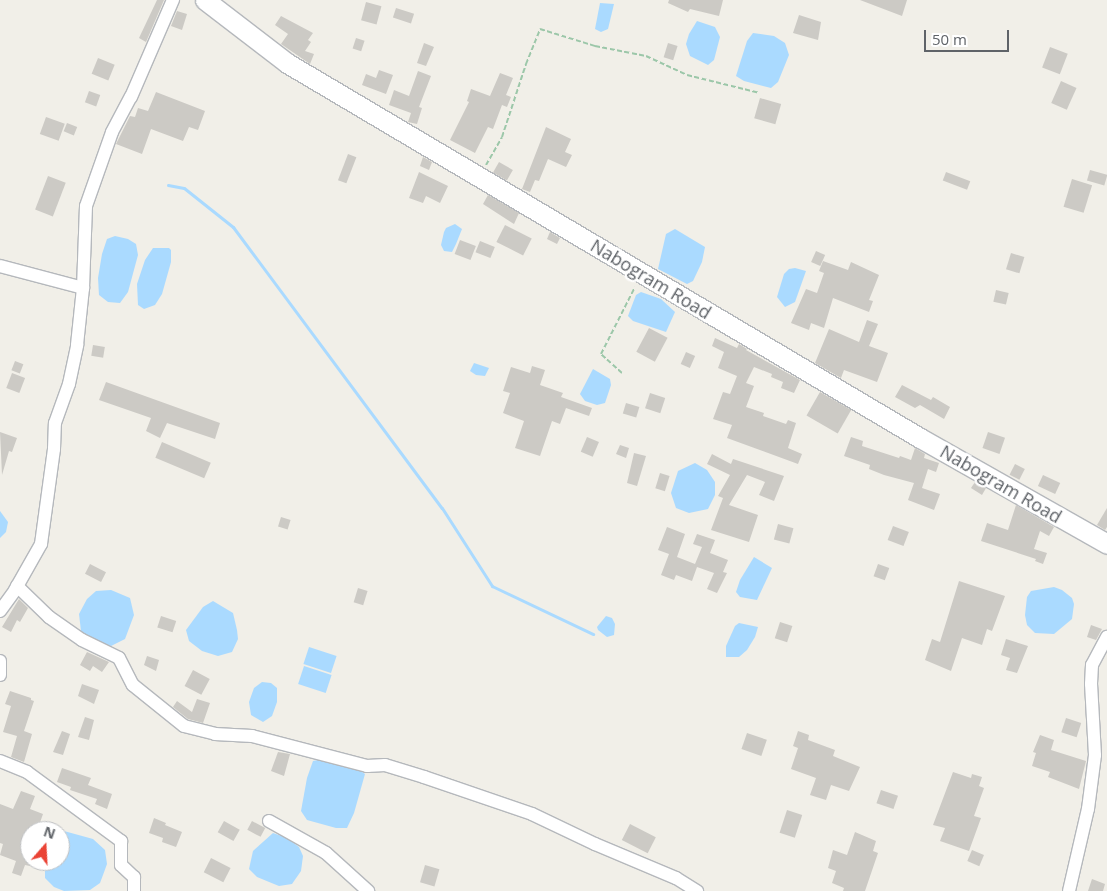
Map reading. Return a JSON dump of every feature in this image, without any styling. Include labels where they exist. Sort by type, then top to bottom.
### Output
[{"type":"main road","name":"Nabogram Road","points":[[205,0],[279,58],[920,438],[1107,544]]},
{"type":"street","points":[[0,611],[41,544],[54,449],[55,423],[69,384],[76,345],[82,288],[86,206],[112,132],[138,81],[173,0]]},
{"type":"street","points":[[0,266],[82,288]]},
{"type":"street","points":[[17,586],[49,617],[82,640],[119,658],[133,685],[184,726],[215,734],[252,736],[367,766],[385,765],[424,776],[532,814],[595,844],[676,878],[697,891]]},
{"type":"street","points":[[1069,891],[1088,809],[1094,755],[1092,665],[1107,637]]},
{"type":"street","points":[[0,661],[0,675]]},
{"type":"street","points":[[0,761],[27,772],[121,841],[121,865],[134,877],[134,891]]},
{"type":"street","points":[[269,821],[326,853],[368,891]]},
{"type":"path","points":[[479,178],[502,137],[526,64],[540,29],[595,46],[646,56],[687,75],[760,93]]},
{"type":"path","points":[[622,373],[601,354],[642,274]]},
{"type":"water","points":[[600,3],[614,4],[608,29],[601,32],[595,29]]},
{"type":"water","points":[[697,21],[715,27],[720,37],[714,60],[708,65],[690,56],[686,44],[689,34]]},
{"type":"water","points":[[753,33],[774,36],[785,43],[789,55],[778,82],[771,88],[744,81],[736,76],[747,41]]},
{"type":"water","points":[[455,224],[462,229],[456,244],[452,252],[444,251],[441,245],[444,232],[446,228]]},
{"type":"water","points":[[675,229],[705,247],[702,262],[693,281],[687,284],[658,269],[666,234]]},
{"type":"water","points":[[115,236],[128,239],[136,244],[138,255],[128,292],[120,303],[108,302],[99,295],[98,278],[102,254],[107,239]]},
{"type":"water","points":[[153,248],[169,248],[171,250],[171,262],[162,294],[155,305],[144,309],[138,305],[137,284],[145,260]]},
{"type":"water","points":[[795,268],[806,271],[795,302],[785,307],[777,297],[784,274],[789,269]]},
{"type":"water","points":[[641,292],[661,299],[675,312],[666,332],[633,321],[628,316],[636,295]]},
{"type":"water","points":[[474,363],[489,368],[485,376],[476,375],[470,371]]},
{"type":"water","points":[[593,369],[610,379],[611,385],[605,403],[597,405],[585,401],[580,394]]},
{"type":"water","points":[[695,463],[707,470],[715,482],[715,495],[708,509],[689,513],[676,508],[671,493],[678,471]]},
{"type":"water","points":[[0,511],[8,522],[6,532],[0,538]]},
{"type":"water","points":[[754,557],[772,568],[757,600],[740,597],[736,592],[740,580]]},
{"type":"water","points":[[1054,587],[1062,590],[1072,598],[1074,604],[1072,619],[1054,634],[1035,633],[1027,625],[1025,615],[1027,597],[1031,591]]},
{"type":"water","points":[[111,590],[130,598],[134,615],[125,639],[111,646],[96,642],[81,631],[79,614],[87,599],[96,591]]},
{"type":"water","points":[[213,601],[233,613],[238,639],[232,652],[218,656],[202,651],[189,641],[186,630],[203,607]]},
{"type":"water","points":[[606,616],[612,618],[615,624],[614,635],[607,637],[597,627]]},
{"type":"water","points":[[739,623],[758,627],[755,637],[747,650],[739,657],[726,657],[726,646],[735,626]]},
{"type":"water","points":[[309,647],[337,656],[331,673],[303,664]]},
{"type":"water","points":[[304,666],[332,675],[326,693],[298,684]]},
{"type":"water","points":[[262,682],[271,683],[277,688],[277,702],[272,716],[263,722],[251,715],[249,702],[254,688]]},
{"type":"water","points":[[323,759],[358,769],[365,774],[354,813],[347,828],[336,828],[307,820],[301,811],[307,778],[313,761]]},
{"type":"water","points":[[70,833],[93,839],[105,850],[107,864],[100,883],[90,890],[64,891],[54,887],[45,878],[45,871],[70,871]]},
{"type":"water","points":[[273,833],[287,838],[299,847],[303,856],[301,871],[292,884],[279,886],[257,877],[249,869],[253,851]]},
{"type":"building","points":[[157,0],[164,0],[146,42],[139,38]]},
{"type":"building","points":[[669,0],[723,0],[719,16],[690,9],[688,12],[668,3]]},
{"type":"building","points":[[860,0],[907,0],[902,16]]},
{"type":"building","points":[[366,2],[381,6],[377,24],[361,20]]},
{"type":"building","points":[[396,8],[414,14],[411,23],[393,18]]},
{"type":"building","points":[[177,11],[187,14],[182,30],[171,26]]},
{"type":"building","points":[[799,15],[821,22],[818,40],[793,33]]},
{"type":"building","points":[[281,16],[313,33],[308,40],[311,42],[305,51],[314,54],[310,64],[281,44],[288,34],[275,25]]},
{"type":"building","points":[[356,38],[365,41],[361,51],[353,48]]},
{"type":"building","points":[[424,43],[434,47],[426,66],[417,63]]},
{"type":"building","points":[[668,43],[678,46],[673,60],[664,57]]},
{"type":"building","points":[[1050,47],[1068,54],[1060,74],[1042,68]]},
{"type":"building","points":[[98,58],[115,65],[108,81],[92,74]]},
{"type":"building","points":[[379,70],[393,75],[386,94],[362,85],[366,74],[376,78]]},
{"type":"building","points":[[418,71],[431,76],[419,107],[422,108],[417,124],[408,122],[411,113],[389,105],[394,90],[409,96]]},
{"type":"building","points":[[500,73],[513,78],[506,95],[511,97],[507,107],[502,105],[493,129],[488,127],[475,153],[450,140],[469,102],[467,101],[471,89],[490,96]]},
{"type":"building","points":[[1061,81],[1077,88],[1067,110],[1051,103]]},
{"type":"building","points":[[89,91],[100,95],[96,106],[85,102]]},
{"type":"building","points":[[156,92],[205,111],[198,130],[189,127],[183,141],[151,129],[142,154],[116,144],[130,116],[135,117],[138,108],[148,111]]},
{"type":"building","points":[[760,98],[781,104],[775,124],[754,118]]},
{"type":"building","points":[[46,117],[65,124],[59,141],[40,134]]},
{"type":"building","points":[[67,123],[77,127],[74,135],[64,131]]},
{"type":"building","points":[[546,127],[571,139],[565,152],[572,155],[566,167],[548,159],[539,181],[535,180],[530,192],[522,189]]},
{"type":"building","points":[[348,154],[356,157],[346,183],[338,180]]},
{"type":"building","points":[[423,157],[432,162],[429,170],[420,166]]},
{"type":"building","points":[[499,162],[513,170],[507,180],[493,172]]},
{"type":"building","points":[[1090,170],[1107,175],[1104,186],[1087,181]]},
{"type":"building","points":[[419,172],[448,186],[440,203],[426,196],[423,203],[409,198]]},
{"type":"building","points":[[946,172],[970,181],[967,190],[943,180]]},
{"type":"building","points":[[48,176],[66,183],[53,216],[35,210]]},
{"type":"building","points":[[1072,179],[1092,185],[1084,213],[1064,207]]},
{"type":"building","points":[[488,195],[519,213],[514,224],[483,204]]},
{"type":"building","points":[[505,225],[532,239],[523,256],[496,242]]},
{"type":"building","points":[[550,232],[560,238],[557,244],[547,239]]},
{"type":"building","points":[[460,240],[476,246],[470,260],[455,254]]},
{"type":"building","points":[[480,241],[495,247],[490,258],[476,252]]},
{"type":"building","points":[[816,251],[825,255],[820,266],[811,262]]},
{"type":"building","points":[[1011,253],[1024,257],[1019,273],[1006,269]]},
{"type":"building","points":[[823,261],[848,270],[851,262],[879,275],[869,300],[873,301],[869,312],[833,298],[824,328],[811,323],[809,330],[791,323],[806,289],[817,293],[824,273],[819,271]]},
{"type":"building","points":[[996,290],[1009,293],[1006,305],[993,302]]},
{"type":"building","points":[[867,320],[878,324],[869,346],[888,353],[877,382],[844,370],[841,378],[815,363],[829,329],[859,342]]},
{"type":"building","points":[[649,328],[668,338],[655,362],[636,352]]},
{"type":"building","points":[[715,338],[737,348],[739,344],[746,350],[800,380],[794,393],[781,388],[783,382],[771,377],[772,374],[754,367],[746,383],[754,386],[746,407],[764,413],[763,416],[786,424],[788,420],[796,423],[788,448],[802,454],[798,464],[727,438],[732,425],[713,419],[723,392],[730,394],[737,376],[718,368],[724,352],[712,346]]},
{"type":"building","points":[[93,345],[105,347],[103,358],[91,356]]},
{"type":"building","points":[[686,352],[695,356],[690,368],[681,364]]},
{"type":"building","points":[[15,361],[23,364],[20,374],[11,370]]},
{"type":"building","points":[[532,366],[545,370],[540,385],[563,393],[561,397],[592,408],[589,416],[566,408],[560,424],[552,421],[540,456],[515,448],[524,421],[503,413],[510,393],[503,391],[511,367],[530,373]]},
{"type":"building","points":[[12,373],[25,378],[19,393],[6,388]]},
{"type":"building","points":[[106,382],[220,423],[215,439],[167,423],[160,438],[146,431],[151,418],[99,400]]},
{"type":"building","points":[[902,385],[931,400],[933,397],[950,407],[944,419],[920,405],[915,408],[895,397]]},
{"type":"building","points":[[820,392],[851,410],[838,433],[806,415]]},
{"type":"building","points":[[650,393],[665,398],[660,413],[645,408]]},
{"type":"building","points":[[626,403],[639,407],[636,418],[623,414]]},
{"type":"building","points":[[0,432],[17,438],[12,452],[9,451],[2,475]]},
{"type":"building","points":[[988,432],[1005,438],[999,454],[982,448]]},
{"type":"building","points":[[587,437],[599,442],[593,457],[581,452]]},
{"type":"building","points":[[851,437],[863,441],[862,446],[899,458],[900,456],[911,460],[915,448],[925,454],[924,458],[939,463],[936,472],[928,469],[922,488],[940,494],[934,510],[908,500],[914,483],[884,475],[869,469],[870,465],[844,456]]},
{"type":"building","points":[[162,442],[211,463],[204,478],[155,458]]},
{"type":"building","points":[[620,445],[629,448],[626,458],[616,454]]},
{"type":"building","points":[[634,453],[646,456],[637,486],[627,483]]},
{"type":"building","points":[[712,454],[731,464],[733,459],[784,476],[774,501],[759,495],[765,482],[747,475],[729,505],[758,515],[749,542],[711,530],[723,498],[718,496],[730,475],[707,464]]},
{"type":"building","points":[[1015,464],[1025,469],[1019,480],[1010,475]]},
{"type":"building","points":[[660,473],[670,476],[665,491],[655,488]]},
{"type":"building","points":[[1043,475],[1060,483],[1055,494],[1038,486]]},
{"type":"building","points":[[975,482],[986,488],[982,495],[971,488]]},
{"type":"building","points":[[1016,505],[1054,527],[1049,536],[1040,531],[1034,549],[1047,553],[1043,564],[1035,561],[1036,559],[981,541],[987,523],[1008,530]]},
{"type":"building","points":[[1107,508],[1107,527],[1105,530],[1097,525]]},
{"type":"building","points":[[281,517],[291,520],[288,529],[278,527]]},
{"type":"building","points":[[778,524],[793,528],[789,544],[774,539]]},
{"type":"building","points":[[893,526],[909,532],[903,546],[888,540]]},
{"type":"building","points":[[667,527],[685,534],[677,557],[695,564],[702,547],[693,544],[697,534],[715,540],[710,553],[728,560],[723,572],[727,573],[717,593],[707,589],[714,573],[697,567],[692,581],[676,575],[674,580],[661,575],[669,554],[658,550]]},
{"type":"building","points":[[90,564],[106,572],[101,582],[85,574]]},
{"type":"building","points":[[878,564],[889,568],[885,580],[874,576]]},
{"type":"building","points":[[959,581],[1005,596],[992,631],[987,629],[982,645],[962,638],[951,671],[925,660],[932,639],[940,642]]},
{"type":"building","points":[[358,588],[368,591],[363,605],[354,602]]},
{"type":"building","points":[[19,599],[28,608],[20,622],[17,620],[11,632],[2,627]]},
{"type":"building","points":[[161,616],[176,621],[173,632],[157,627]]},
{"type":"building","points":[[780,622],[792,626],[787,642],[775,638]]},
{"type":"building","points":[[1091,625],[1102,629],[1096,640],[1087,637]]},
{"type":"building","points":[[1006,639],[1028,646],[1017,673],[1006,670],[1010,658],[1001,655]]},
{"type":"building","points":[[87,652],[109,662],[102,672],[93,666],[90,671],[80,665]]},
{"type":"building","points":[[147,656],[159,660],[156,671],[144,665]]},
{"type":"building","points":[[193,670],[210,679],[201,695],[185,686]]},
{"type":"building","points":[[82,684],[99,690],[94,704],[78,696]]},
{"type":"building","points":[[10,691],[31,698],[34,701],[24,731],[32,734],[24,762],[11,757],[17,736],[3,732],[11,706],[5,704]]},
{"type":"building","points":[[197,699],[210,703],[203,723],[188,719],[173,707],[177,701],[192,712]]},
{"type":"building","points":[[85,717],[94,720],[89,740],[78,737]]},
{"type":"building","points":[[1066,718],[1081,723],[1077,737],[1061,732]]},
{"type":"building","points":[[62,731],[70,734],[63,755],[53,752]]},
{"type":"building","points":[[798,731],[809,735],[808,740],[835,750],[833,756],[860,767],[849,791],[831,785],[826,800],[810,795],[816,778],[791,769],[798,748],[793,746]]},
{"type":"building","points":[[747,733],[767,740],[761,756],[741,749]]},
{"type":"building","points":[[1040,735],[1054,740],[1051,750],[1086,761],[1079,789],[1048,777],[1050,772],[1032,766],[1036,753],[1033,752]]},
{"type":"building","points":[[278,752],[290,754],[284,776],[271,771]]},
{"type":"building","points":[[62,768],[91,778],[88,785],[112,794],[107,809],[95,804],[97,799],[70,790],[71,787],[57,782]]},
{"type":"building","points":[[953,772],[971,778],[972,774],[982,777],[979,786],[984,788],[974,816],[981,818],[969,851],[940,841],[945,828],[933,825]]},
{"type":"building","points":[[881,790],[898,796],[893,809],[876,803]]},
{"type":"building","points":[[21,791],[35,796],[30,809],[43,814],[41,821],[20,821],[20,871],[23,871],[21,876],[12,873],[16,861],[0,855],[3,844],[0,843],[0,804],[13,809]]},
{"type":"building","points":[[787,810],[802,815],[795,838],[780,833]]},
{"type":"building","points":[[154,818],[182,832],[176,847],[162,842],[163,838],[149,833]]},
{"type":"building","points":[[224,821],[240,830],[233,841],[218,832]]},
{"type":"building","points":[[252,821],[265,828],[261,837],[247,830]]},
{"type":"building","points":[[630,824],[656,837],[648,853],[622,840]]},
{"type":"building","points":[[855,832],[876,841],[873,851],[878,853],[865,891],[843,891],[844,888],[832,883],[836,871],[828,868],[833,850],[847,855]]},
{"type":"building","points":[[972,850],[984,855],[979,866],[967,861]]},
{"type":"building","points":[[211,858],[231,868],[223,882],[204,872]]},
{"type":"building","points":[[425,865],[439,869],[434,886],[420,882]]},
{"type":"building","points":[[1092,879],[1105,884],[1103,891],[1088,891]]},
{"type":"waterway","points":[[168,185],[184,188],[233,227],[442,508],[492,586],[593,634]]}]
